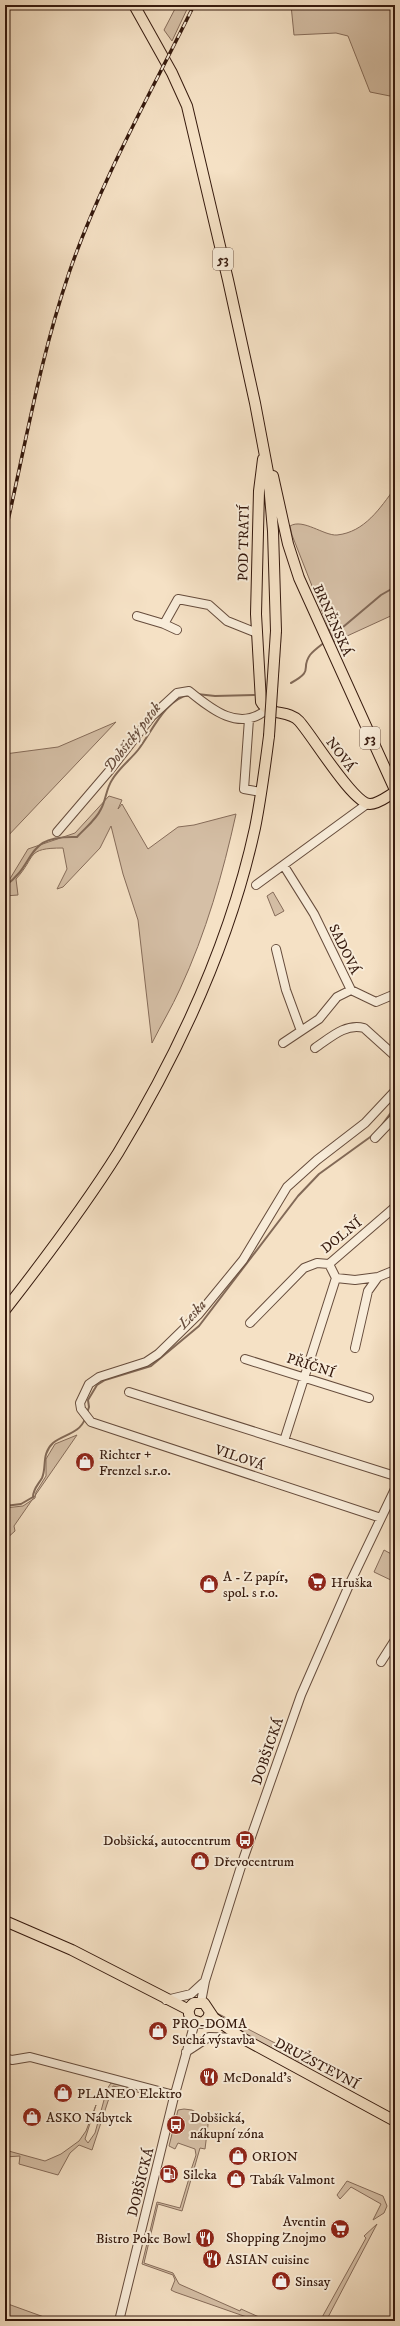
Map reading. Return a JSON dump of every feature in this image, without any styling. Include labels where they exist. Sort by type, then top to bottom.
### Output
[{"type":"main road","name":"53","points":[[134,5],[172,73],[189,114],[265,453]]},
{"type":"main road","points":[[5,1310],[38,1267],[117,1154],[162,1076],[191,1014],[216,954],[246,859],[261,792],[269,736],[276,631],[270,490],[265,453]]},
{"type":"main road","name":"POD TRATÍ","points":[[265,453],[260,475],[257,638],[260,695],[262,704],[267,709]]},
{"type":"main road","name":"BRNĚNSKÁ","points":[[265,453],[276,486],[284,527],[293,560],[318,623],[395,791]]},
{"type":"main road","points":[[270,490],[284,527]]},
{"type":"main road","name":"NOVÁ","points":[[267,709],[297,719],[350,790],[367,804]]},
{"type":"main road","points":[[367,804],[375,803],[395,791]]},
{"type":"main road","points":[[5,1921],[72,1950],[166,2000],[189,2010]]},
{"type":"main road","points":[[198,2022],[208,2018],[210,2012],[207,2005],[200,2002],[192,2004],[189,2010],[190,2017],[198,2022],[242,2038]]},
{"type":"main road","name":"DRUŽSTEVNÍ","points":[[210,2012],[216,2020],[242,2038],[395,2121]]},
{"type":"street","points":[[164,624],[178,599],[209,605],[227,621],[257,638]]},
{"type":"street","points":[[137,616],[164,624],[177,630]]},
{"type":"street","points":[[57,832],[110,770],[152,716],[177,693],[189,691],[229,718],[249,719],[258,716],[267,709]]},
{"type":"street","points":[[249,719],[244,789],[261,792]]},
{"type":"street","points":[[256,885],[367,804]]},
{"type":"street","name":"SADOVÁ","points":[[283,1042],[319,1018],[337,998],[351,990],[314,914],[284,866]]},
{"type":"street","points":[[276,950],[286,990],[301,1031]]},
{"type":"street","points":[[351,990],[376,1002],[395,994]]},
{"type":"street","points":[[314,1048],[341,1030],[357,1026],[364,1028],[395,1056]]},
{"type":"street","name":"VILOVÁ","points":[[381,1518],[90,1421],[81,1409],[80,1403],[89,1384],[98,1377],[152,1358],[198,1315],[243,1260],[287,1188],[317,1160],[365,1124],[395,1091]]},
{"type":"street","points":[[375,1138],[395,1117]]},
{"type":"street","name":"DOLNÍ","points":[[250,1323],[304,1268],[317,1263],[330,1264],[395,1207]]},
{"type":"street","points":[[284,1441],[336,1278],[330,1264]]},
{"type":"street","points":[[336,1278],[361,1279],[378,1277],[395,1270]]},
{"type":"street","points":[[354,1348],[368,1291],[378,1277]]},
{"type":"street","points":[[361,1279],[368,1291]]},
{"type":"street","name":"PŘÍČNÍ","points":[[245,1359],[304,1376],[369,1398]]},
{"type":"street","name":"VILOVÁ","points":[[129,1392],[395,1476]]},
{"type":"street","name":"DOBŠICKÁ","points":[[200,2002],[204,1981],[244,1857],[301,1695],[395,1489]]},
{"type":"street","points":[[381,1662],[392,1647],[395,1640]]},
{"type":"street","points":[[166,2000],[191,1994],[204,1981]]},
{"type":"street","name":"DOBŠICKÁ","points":[[119,2321],[174,2096],[186,2052],[198,2022]]},
{"type":"street","points":[[186,2052],[208,2037],[242,2038]]},
{"type":"street","points":[[5,2058],[12,2060],[30,2057],[174,2096]]},
{"type":"shaded area","points":[[177,5],[189,5],[172,41],[164,30]]},
{"type":"shaded area","points":[[291,5],[395,5],[395,97],[370,92],[348,36],[336,33],[294,35]]},
{"type":"shaded area","points":[[395,488],[395,614],[334,642],[292,535],[290,526],[301,524],[332,535],[347,533],[364,524],[371,518]]},
{"type":"shaded area","points":[[116,722],[5,839],[5,754],[58,747]]},
{"type":"shaded area","points":[[109,796],[122,800],[118,809],[122,804],[148,849],[178,827],[194,825],[236,814],[206,925],[177,996],[152,1043],[138,920],[123,874],[111,826],[100,848],[63,887],[57,889],[67,869],[63,848],[51,848],[37,852],[33,855],[16,879],[18,895],[5,896],[5,882],[8,882],[28,849],[75,833]]},
{"type":"shaded area","points":[[273,892],[284,911],[275,916],[267,896]]},
{"type":"shaded area","points":[[77,1435],[36,1495],[36,1492],[46,1476],[46,1459],[55,1444]]},
{"type":"shaded area","points":[[32,1500],[14,1526],[15,1531],[5,1540],[5,1508],[23,1506]]},
{"type":"shaded area","points":[[384,1550],[395,1556],[395,1582],[374,1572]]},
{"type":"shaded area","points":[[217,2013],[304,2058],[301,2064],[224,2023]]},
{"type":"shaded area","points":[[111,2083],[147,2092],[149,2095],[113,2086],[92,2150],[79,2145],[70,2153],[58,2175],[19,2164],[20,2156],[5,2157],[5,2150],[45,2161],[61,2154],[79,2141],[86,2131],[96,2105],[85,2139],[88,2143],[95,2133],[107,2089]]},
{"type":"shaded area","points":[[178,2110],[192,2110],[207,2118],[208,2125],[205,2149],[200,2148],[182,2211],[158,2204],[144,2263],[173,2273],[179,2284],[240,2311],[241,2309],[268,2321],[258,2321],[175,2292],[171,2290],[175,2280],[173,2275],[142,2264],[157,2202],[180,2208],[190,2175],[185,2173],[190,2173],[196,2155],[195,2149],[178,2143],[175,2149],[169,2146]]},
{"type":"shaded area","points":[[347,2181],[383,2196],[387,2206],[384,2213],[373,2220],[381,2204],[351,2187],[340,2199],[337,2195]]},
{"type":"shaded area","points":[[377,2224],[326,2321],[320,2321],[366,2238],[364,2236]]},
{"type":"shaded area","points":[[5,2303],[8,2304],[55,2321],[5,2321]]},
{"type":"waterway","name":"Dobšický potok","points":[[330,638],[381,595],[395,587]]},
{"type":"waterway","name":"Dobšický potok","points":[[291,683],[303,675],[310,655],[325,642]]},
{"type":"waterway","name":"Dobšický potok","points":[[197,694],[215,696],[254,695]]},
{"type":"waterway","name":"Dobšický potok","points":[[5,886],[23,868],[33,852],[39,846],[48,841],[60,838],[77,837],[90,824],[101,809],[110,783],[121,768],[138,750],[166,709],[180,698],[189,695]]},
{"type":"waterway","name":"Leska","points":[[379,1129],[395,1107]]},
{"type":"waterway","name":"Leska","points":[[87,1413],[89,1407],[88,1400],[97,1385],[105,1380],[151,1366],[199,1326],[298,1196],[319,1174],[373,1135]]},
{"type":"waterway","name":"Leska","points":[[5,1506],[21,1504],[33,1497],[35,1489],[42,1478],[49,1447],[57,1440],[79,1428],[85,1419]]},
{"type":"railway","points":[[5,534],[41,370],[69,273],[82,238],[111,171],[194,5]]},
{"type":"place","name":"Richter + Frenzel s.r.o.","points":[[85,1462]]},
{"type":"place","name":"Hruška","points":[[317,1582]]},
{"type":"place","name":"A - Z papír, spol. s r.o.","points":[[209,1584]]},
{"type":"place","name":"Dobšická, autocentrum","points":[[245,1840]]},
{"type":"place","name":"Dřevocentrum","points":[[200,1861]]},
{"type":"place","name":"PRO-DOMA Suchá výstavba","points":[[158,2031]]},
{"type":"place","name":"McDonald's","points":[[209,2077]]},
{"type":"place","name":"PLANEO Elektro","points":[[63,2093]]},
{"type":"place","name":"ASKO Nábytek","points":[[32,2117]]},
{"type":"place","name":"Dobšická, nákupní zóna","points":[[176,2125]]},
{"type":"place","name":"ORION","points":[[238,2156]]},
{"type":"place","name":"Sileka","points":[[169,2174]]},
{"type":"place","name":"Tabák Valmont","points":[[236,2179]]},
{"type":"place","name":"Aventin Shopping Znojmo","points":[[340,2229]]},
{"type":"place","name":"Bistro Poke Bowl","points":[[205,2238]]},
{"type":"place","name":"ASIAN cuisine","points":[[212,2259]]},
{"type":"place","name":"Sinsay","points":[[281,2281]]}]
